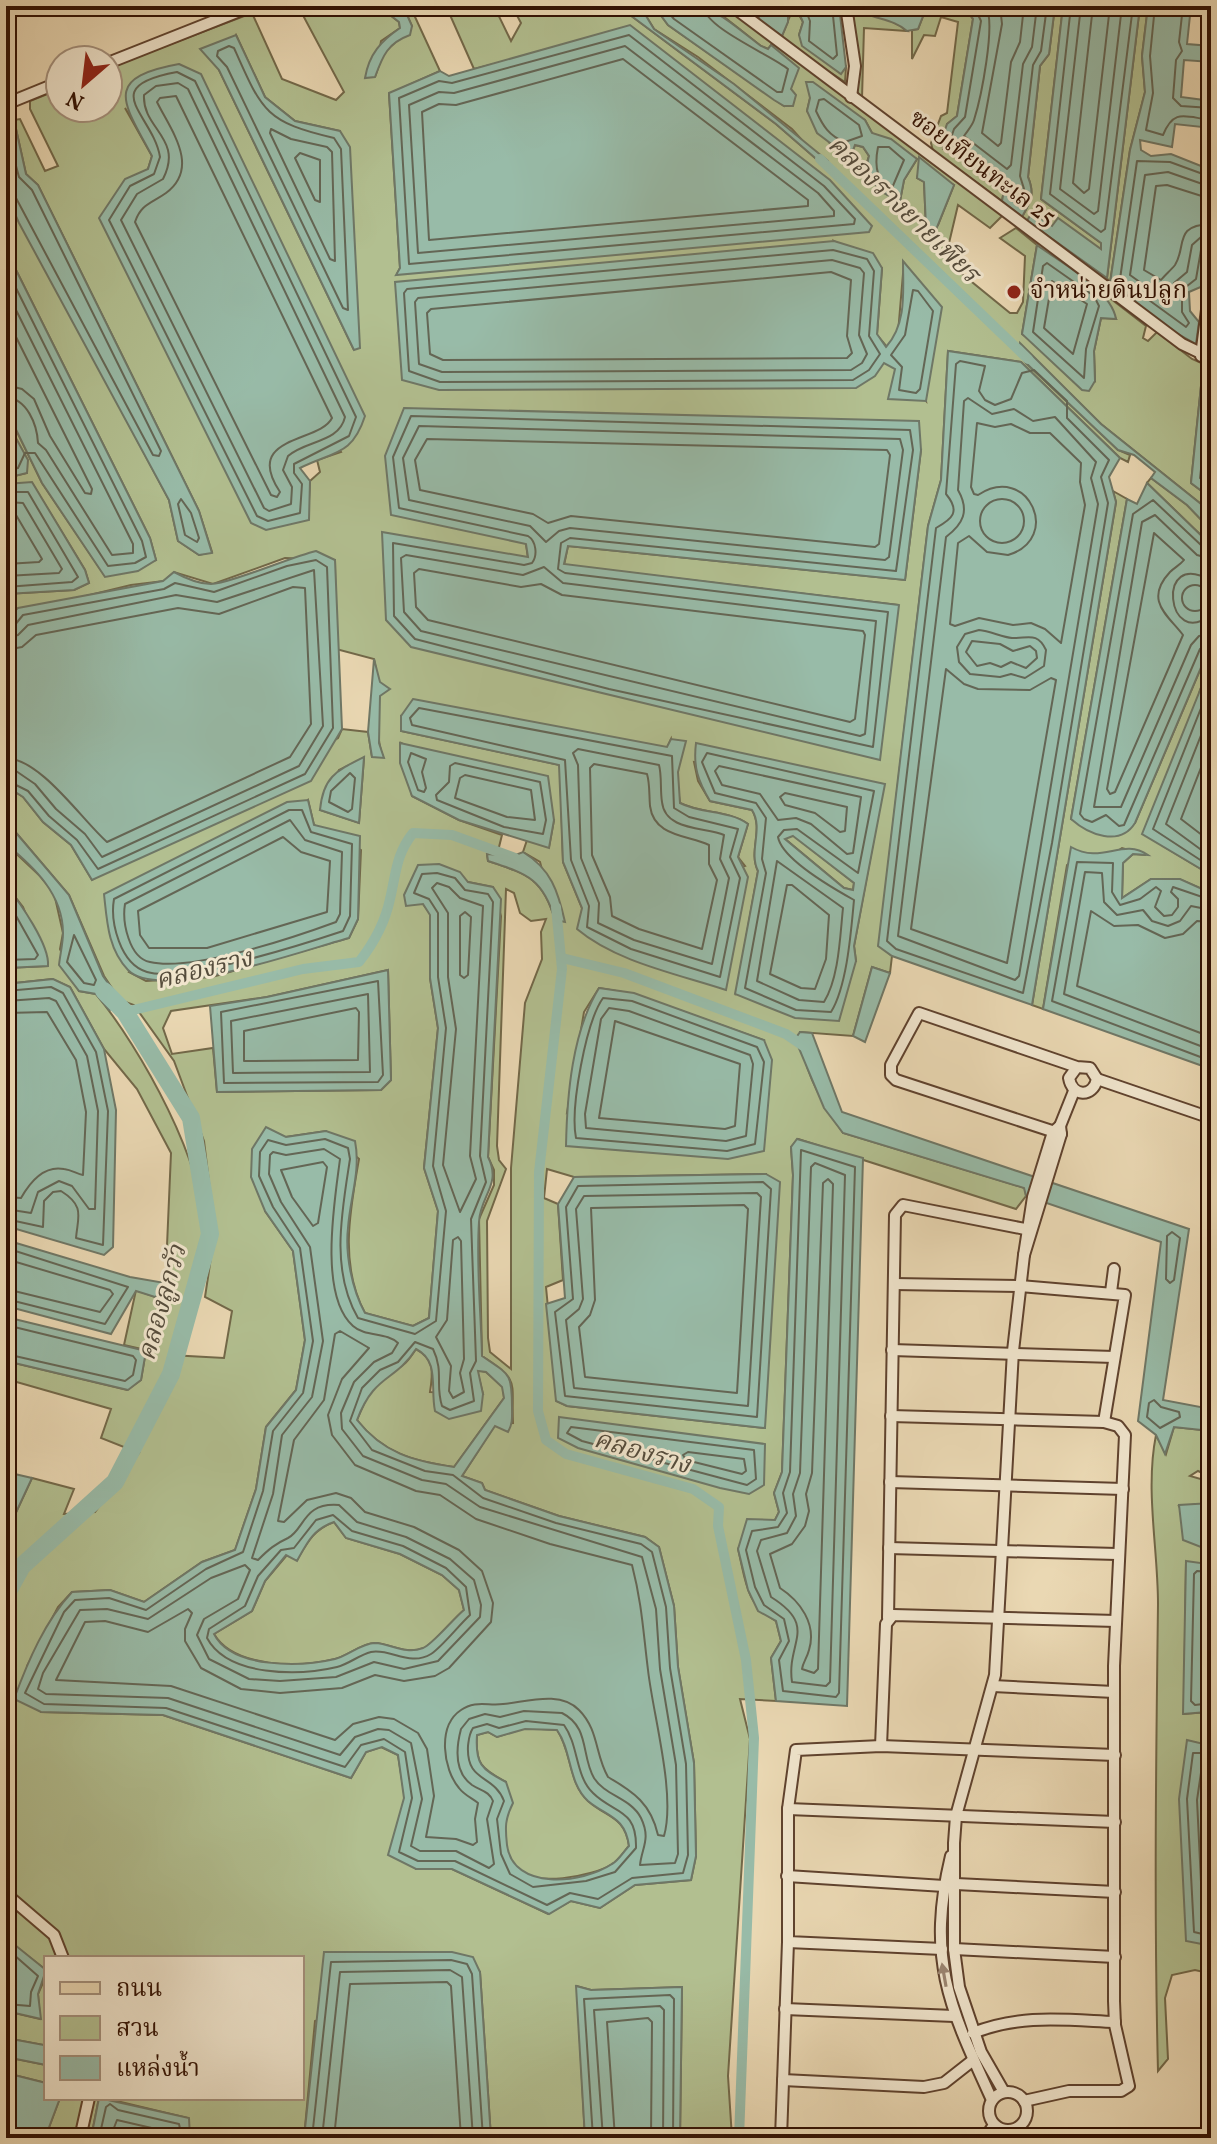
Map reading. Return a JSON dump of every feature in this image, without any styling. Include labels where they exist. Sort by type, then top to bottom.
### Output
[{"type":"street","name":"ซอยเทียนทะเล 25","points":[[732,6],[1206,357]]},
{"type":"street","points":[[846,6],[855,66],[851,97]]},
{"type":"street","points":[[124,56],[241,8]]},
{"type":"street","points":[[6,104],[44,89]]},
{"type":"street","points":[[1206,357],[1211,279]]},
{"type":"street","points":[[1058,1131],[896,1080],[891,1075],[891,1065],[919,1013],[1077,1067],[1090,1068],[1097,1079],[1211,1118]]},
{"type":"street","points":[[1024,1255],[1043,1176],[1074,1091],[1069,1078],[1077,1067]]},
{"type":"street","points":[[1074,1091],[1083,1094],[1091,1091],[1097,1079]]},
{"type":"street","points":[[1004,2092],[973,2033],[959,1987],[954,1949],[954,1843],[956,1816],[993,1686],[1004,1551],[1013,1351],[1025,1229],[1037,1198]]},
{"type":"street","points":[[881,1746],[888,1618],[895,1215],[903,1205],[1025,1229]]},
{"type":"street","points":[[1111,1292],[1114,1269]]},
{"type":"street","points":[[894,1284],[1020,1286],[1121,1293],[1126,1298],[1104,1422]]},
{"type":"street","points":[[892,1350],[1013,1351],[1114,1357]]},
{"type":"street","points":[[891,1416],[1104,1422],[1118,1426],[1125,1435],[1117,1554],[1114,1692],[1115,2022],[1129,2086],[1121,2091],[1069,2091],[1024,2101]]},
{"type":"street","points":[[890,1482],[1123,1489]]},
{"type":"street","points":[[889,1548],[1117,1554]]},
{"type":"street","points":[[888,1618],[893,1615],[1116,1621]]},
{"type":"street","points":[[993,1686],[1114,1692]]},
{"type":"street","points":[[781,2138],[788,1942],[788,1809],[796,1750],[881,1746],[1115,1755]]},
{"type":"street","points":[[788,1809],[1115,1822]]},
{"type":"street","points":[[954,1843],[944,1886],[942,1949],[954,2016],[992,2100]]},
{"type":"street","points":[[787,1876],[944,1886]]},
{"type":"street","points":[[956,1884],[1115,1892]]},
{"type":"street","points":[[6,1894],[54,1935],[62,1956]]},
{"type":"street","points":[[788,1942],[942,1949]]},
{"type":"street","points":[[954,1949],[1115,1957]]},
{"type":"street","points":[[785,2009],[954,2016]]},
{"type":"street","points":[[973,2033],[1007,2020],[1115,2022]]},
{"type":"street","points":[[783,2080],[924,2087],[944,2083],[972,2061]]},
{"type":"street","points":[[1004,2092],[1015,2093],[1024,2101],[1027,2113],[1017,2128],[1005,2130],[994,2125],[988,2113],[992,2100],[1004,2092]]},
{"type":"street","points":[[80,2138],[89,2100]]},
{"type":"street","points":[[985,2138],[994,2125]]},
{"type":"street","points":[[1017,2128],[1026,2138]]},
{"type":"green space","points":[[298,6],[363,6],[369,13],[390,15],[399,22],[400,28],[381,41],[375,77],[383,54],[412,26],[403,6],[410,6],[440,71],[389,94],[400,268],[397,274],[535,54],[474,69],[446,6],[494,6],[511,41],[521,23],[512,6],[618,6],[776,124],[828,169],[792,129],[698,57],[654,29],[640,6],[654,6],[668,25],[784,106],[791,89],[771,45],[768,49],[761,46],[718,12],[703,6],[724,6],[1003,215],[990,228],[958,205],[945,260],[1010,313],[1017,313],[1023,302],[1025,256],[1000,238],[1016,228],[1037,245],[1022,334],[1095,381],[1094,351],[1101,318],[1116,319],[1102,292],[1146,326],[1143,338],[1148,341],[1157,332],[1192,359],[1206,365],[1191,483],[1211,498],[1211,512],[1101,424],[1020,344],[1026,363],[1118,450],[1130,455],[1128,462],[1120,458],[1021,362],[948,351],[941,480],[928,526],[879,945],[892,956],[890,973],[872,967],[853,1036],[800,1032],[814,1085],[843,1133],[1025,1188],[1026,1196],[1016,1209],[798,1139],[791,1147],[793,1175],[782,1472],[774,1493],[779,1512],[775,1520],[754,1522],[738,1549],[748,1591],[758,1607],[776,1621],[781,1641],[771,1658],[776,1701],[740,1699],[750,1739],[728,2076],[732,2138],[680,2138],[682,1987],[591,1990],[577,1986],[585,2138],[491,2138],[480,1972],[315,2021],[304,2138],[190,2138],[188,2118],[112,2100],[304,2100],[304,1956],[44,1956],[44,1968],[15,1946],[6,1946],[6,1534],[32,1478],[74,1489],[64,1514],[95,1512],[139,1453],[101,1438],[111,1409],[6,1379],[6,1361],[127,1390],[141,1380],[146,1350],[124,1345],[136,1290],[155,1297],[165,1292],[171,1153],[137,1089],[104,1049],[70,987],[52,979],[6,984],[6,968],[47,966],[23,907],[6,885],[6,844],[54,893],[63,933],[60,949],[79,991],[96,994],[132,1044],[168,1109],[195,1177],[202,1209],[203,1237],[194,1279],[170,1355],[224,1358],[232,1311],[205,1297],[215,1231],[204,1141],[174,1061],[134,1005],[120,1000],[104,976],[69,895],[6,821],[6,786],[23,797],[43,822],[71,845],[92,880],[338,738],[342,729],[368,732],[372,757],[383,757],[378,733],[374,659],[336,649],[335,560],[285,558],[213,584],[174,572],[164,581],[131,585],[11,614],[6,631],[6,594],[74,590],[89,583],[85,570],[32,483],[6,484],[6,478],[27,473],[24,456],[9,426],[6,409],[42,483],[105,576],[156,560],[150,538],[6,250],[6,194],[169,500],[178,541],[199,555],[212,552],[199,511],[38,185],[26,174],[14,120],[20,119],[45,171],[58,166],[30,109],[30,101],[44,95],[44,124],[124,124],[124,62],[252,13],[282,79],[336,100],[344,92]],"holes":[[[236,35],[265,97],[295,121],[340,131],[354,350],[219,70]],[[810,98],[865,120],[872,133],[917,159],[904,180],[900,201],[878,190],[866,165],[869,156],[863,147],[855,145],[850,157],[831,145],[807,111]],[[125,108],[341,452],[317,460],[320,472],[310,481],[308,520],[148,169],[152,156]],[[920,168],[954,185],[938,225],[926,227],[924,182],[917,178]],[[834,241],[882,268],[877,335],[887,347],[898,333],[904,262],[926,401],[895,368],[884,362]],[[921,450],[905,580],[568,546],[564,565],[899,605],[386,620],[528,558],[526,544]],[[401,716],[667,748],[671,739],[680,803],[732,816],[748,824],[738,857],[745,866],[582,908],[563,862],[560,765],[401,731]],[[401,743],[554,820],[549,847],[527,840],[523,852],[540,862],[555,920],[539,886],[523,874],[488,861],[487,854],[499,847],[502,835],[459,820],[412,796]],[[364,758],[359,823],[320,810],[339,770]],[[694,762],[884,784],[854,946],[856,961],[736,994],[758,871],[755,863],[757,825],[752,810],[710,801],[698,781]],[[308,800],[314,825],[361,850],[358,919],[349,938],[212,977],[146,981],[129,972]],[[468,882],[493,887],[501,916],[488,1157],[494,1170],[494,1185],[479,1219],[482,1356],[503,1371],[511,1383],[513,1423],[495,1425],[462,1476],[482,1483],[485,1490],[559,1516],[645,1537],[659,1547],[674,1606],[678,1667],[694,1763],[696,1856],[691,1880],[635,1885],[600,1908],[571,1901],[548,1914],[452,1869],[416,1869],[398,1755],[381,1747],[366,1752],[351,1778],[163,1715],[41,1712],[27,1666],[58,1607],[72,1592],[110,1590],[144,1602],[202,1562],[235,1550],[256,1489],[266,1427],[296,1390],[305,1340],[293,1251],[265,1211],[286,1137],[326,1131],[359,1159],[350,1217],[349,1257],[357,1295],[365,1313],[413,1326],[429,1318],[438,1211],[424,1168],[438,1028],[430,978],[431,915],[423,904]],[[506,889],[514,893],[520,913],[531,921],[546,919],[541,932],[542,959],[525,1003],[511,1168],[511,1369],[490,1352],[488,1338],[487,1221],[506,1169],[499,1160]],[[388,970],[391,1080],[381,1090],[217,1092],[213,1048],[172,1054],[163,1028],[171,1011],[267,997]],[[599,988],[634,994],[763,1040],[567,1113],[584,1012]],[[547,1169],[574,1177],[766,1174],[765,1428],[567,1406],[557,1401],[546,1287],[563,1280],[558,1204],[544,1198]]]},
{"type":"green space","points":[[794,6],[803,22],[799,35],[840,73],[846,67],[845,82],[784,42],[782,36]]},
{"type":"green space","points":[[851,6],[907,31],[864,28],[862,98],[855,89],[860,68]]},
{"type":"green space","points":[[927,6],[959,7],[973,19],[957,116],[947,124],[943,149],[958,154],[1004,190],[1002,201],[933,151],[931,143],[941,116],[947,113],[958,22],[941,17],[935,36],[924,35],[912,59],[912,30],[918,29]]},
{"type":"green space","points":[[1055,6],[1063,6],[1041,199],[1101,243],[1101,250],[1058,219],[1052,227],[1033,213],[1027,221],[1022,217],[1031,197],[1028,177],[1040,66],[1049,54]]},
{"type":"green space","points":[[1140,6],[1148,6],[1142,56],[1145,92],[1130,150],[1110,283],[1107,278]]},
{"type":"green space","points":[[1151,478],[1187,505],[1211,530],[1211,545],[1147,483]]},
{"type":"green space","points":[[1113,491],[1127,499],[1071,819],[1102,834],[1135,823],[1211,644],[1211,663],[1200,690],[1163,846],[1211,875],[1211,893],[1179,879],[1151,879],[1122,898],[1123,863],[1133,854],[1146,855],[1122,848],[1113,854],[1083,854],[1067,865],[1043,1009],[1032,1005],[1116,502]]},
{"type":"green space","points":[[793,835],[854,883],[853,890],[844,888],[784,838]]},
{"type":"green space","points":[[416,1349],[430,1362],[430,1392],[483,1394],[477,1370],[486,1372],[503,1387],[504,1398],[454,1467],[400,1454],[377,1440],[357,1420],[374,1386],[404,1364]]},
{"type":"green space","points":[[1174,1427],[1211,1431],[1211,1477],[1198,1471],[1190,1476],[1211,1482],[1211,1503],[1179,1506],[1205,1549],[1205,1526],[1211,1506],[1211,1809],[1208,1745],[1187,1741],[1207,1945],[1211,1915],[1211,2016],[1208,1973],[1195,1970],[1172,1975],[1165,1998],[1168,2059],[1158,2071],[1158,1604],[1152,1498],[1156,1435],[1166,1454]],"holes":[[[1186,1562],[1208,1565],[1207,1712],[1184,1714]]]},
{"type":"green space","points":[[334,1522],[346,1538],[400,1554],[442,1575],[459,1590],[464,1610],[432,1642],[417,1650],[375,1643],[335,1659],[287,1664],[252,1659],[236,1654],[224,1645],[214,1634],[252,1611],[265,1581],[287,1555],[297,1560],[316,1533]]},
{"type":"green space","points":[[525,1728],[557,1730],[582,1794],[624,1829],[629,1846],[614,1863],[591,1873],[548,1879],[524,1874],[510,1861],[504,1827],[506,1782],[481,1764],[477,1735],[488,1732],[497,1737]]},
{"type":"green space","points":[[44,1980],[44,2045],[6,2038],[6,2011],[40,2019],[38,1994]]},
{"type":"green space","points":[[6,2057],[44,2065],[44,2082],[6,2073]]},
{"type":"green space","points":[[59,2100],[99,2100],[91,2138],[45,2138]]},
{"type":"water","points":[[363,6],[403,6],[412,26],[410,35],[387,51],[375,77],[365,78],[369,62],[377,49],[400,28],[399,22],[390,15],[369,13]]},
{"type":"water","points":[[618,6],[640,6],[654,29],[734,84],[828,161],[829,170],[776,124]]},
{"type":"water","points":[[654,6],[690,7],[713,12],[761,46],[768,49],[771,45],[799,68],[791,89],[796,95],[793,106],[784,106],[774,100],[668,25]]},
{"type":"water","points":[[754,6],[788,6],[788,22],[782,36],[761,23]]},
{"type":"water","points":[[796,6],[839,6],[846,67],[841,74],[802,46],[799,35],[803,22]]},
{"type":"water","points":[[854,6],[927,6],[918,29],[907,31]]},
{"type":"water","points":[[960,6],[1055,6],[1049,54],[1040,66],[1028,177],[1031,197],[1022,217],[1002,201],[1004,190],[940,145],[947,124],[957,116],[973,19],[967,9]]},
{"type":"water","points":[[1063,6],[1140,6],[1107,278],[1027,221],[1032,212],[1052,226],[1058,218],[1101,249],[1101,243],[1041,199]]},
{"type":"water","points":[[1148,6],[1191,6],[1187,44],[1211,46],[1211,62],[1184,60],[1181,97],[1211,101],[1211,128],[1175,124],[1172,147],[1140,140],[1141,150],[1151,156],[1171,154],[1211,170],[1211,222],[1203,286],[1189,292],[1190,311],[1199,322],[1196,344],[1171,330],[1110,283],[1130,150],[1145,92],[1142,56]]},
{"type":"water","points":[[630,25],[830,180],[872,226],[869,232],[396,275],[400,268],[389,93],[440,71],[449,76]]},
{"type":"water","points":[[236,35],[265,97],[295,121],[340,131],[350,147],[360,348],[354,350],[219,70],[200,49]]},
{"type":"water","points":[[179,64],[201,74],[365,416],[348,446],[300,468],[310,481],[309,520],[266,530],[251,523],[99,218],[125,179],[148,169],[152,156],[128,107],[126,95],[129,85],[154,70]]},
{"type":"water","points":[[806,82],[813,82],[865,120],[872,133],[891,139],[917,159],[904,180],[900,201],[875,184],[868,171],[869,156],[863,147],[855,145],[850,158],[817,133],[807,111],[810,98]]},
{"type":"water","points":[[14,120],[26,174],[38,185],[199,511],[212,553],[199,555],[178,541],[169,500],[19,223],[6,194],[6,121]]},
{"type":"water","points":[[919,157],[954,185],[935,232],[926,227],[924,182],[917,178]]},
{"type":"water","points":[[834,241],[873,253],[882,268],[877,334],[886,347],[901,318],[903,261],[942,307],[926,401],[888,399],[895,369],[884,363],[875,376],[856,388],[439,390],[402,380],[395,282]]},
{"type":"water","points":[[1037,245],[1095,287],[1105,297],[1116,319],[1101,318],[1094,351],[1095,381],[1089,391],[1082,390],[1022,334]]},
{"type":"water","points":[[6,250],[150,538],[156,560],[138,571],[105,577],[42,483],[6,409]]},
{"type":"water","points":[[1020,343],[1101,424],[1211,512],[1211,530],[1187,505],[1151,478],[1155,472],[1134,455],[1118,450],[1026,363],[1019,353]]},
{"type":"water","points":[[948,351],[1021,362],[1120,458],[1109,477],[1116,502],[1032,1005],[892,956],[878,946],[928,526],[941,480]]},
{"type":"water","points":[[1206,365],[1211,365],[1211,498],[1191,483]]},
{"type":"water","points":[[404,408],[919,421],[921,450],[905,580],[568,546],[564,564],[899,605],[880,760],[411,647],[386,620],[382,532],[528,557],[526,544],[391,515],[385,456]]},
{"type":"water","points":[[6,420],[28,460],[27,473],[6,478]]},
{"type":"water","points":[[32,482],[85,570],[89,583],[74,590],[6,594],[6,484]]},
{"type":"water","points":[[1147,483],[1211,545],[1211,644],[1135,823],[1121,835],[1104,836],[1086,830],[1071,819],[1127,499],[1137,504]]},
{"type":"water","points":[[316,551],[335,560],[342,729],[311,781],[92,880],[71,845],[43,822],[23,797],[6,786],[6,631],[11,614],[18,608],[163,581],[174,572],[201,583],[220,583]]},
{"type":"water","points":[[374,659],[380,682],[390,689],[380,696],[379,743],[384,758],[372,757],[368,732]]},
{"type":"water","points":[[1211,663],[1211,875],[1142,834]]},
{"type":"water","points":[[413,699],[667,747],[671,739],[686,741],[678,772],[680,803],[732,816],[748,824],[738,857],[748,877],[726,990],[629,959],[577,929],[582,908],[563,862],[559,765],[401,731],[401,716]]},
{"type":"water","points":[[400,743],[548,776],[554,820],[549,848],[459,820],[412,796],[400,763]]},
{"type":"water","points":[[696,743],[885,784],[854,946],[856,961],[839,1021],[795,1018],[735,994],[758,871],[755,863],[757,825],[752,810],[710,801],[697,774]],"holes":[[[793,836],[854,883],[853,890],[844,888],[785,839]]]},
{"type":"water","points":[[364,757],[359,823],[320,810],[328,782]]},
{"type":"water","points":[[308,800],[314,825],[360,836],[358,919],[349,938],[269,962],[201,977],[145,979],[128,970],[112,944],[104,894],[287,802]]},
{"type":"water","points":[[6,821],[69,895],[103,976],[120,1000],[120,1008],[109,1010],[96,994],[79,991],[59,965],[63,933],[58,906],[45,882],[6,844]]},
{"type":"water","points":[[1071,847],[1093,853],[1130,849],[1148,855],[1133,854],[1123,863],[1122,898],[1151,879],[1180,879],[1211,893],[1211,1069],[1043,1009]]},
{"type":"water","points":[[523,852],[547,873],[565,922],[555,920],[545,895],[532,880],[488,861],[487,854],[513,856]]},
{"type":"water","points":[[439,864],[460,872],[468,882],[493,887],[501,899],[488,1157],[493,1175],[480,1213],[478,1272],[482,1356],[508,1376],[512,1420],[508,1432],[495,1426],[462,1476],[482,1483],[485,1490],[559,1516],[645,1537],[659,1547],[674,1606],[678,1667],[694,1763],[696,1856],[691,1880],[635,1885],[600,1908],[571,1901],[549,1914],[452,1869],[416,1869],[388,1855],[404,1798],[398,1755],[382,1747],[366,1752],[351,1778],[163,1715],[41,1712],[14,1699],[38,1642],[72,1592],[110,1590],[144,1602],[202,1562],[235,1550],[256,1489],[266,1427],[296,1390],[305,1340],[293,1251],[265,1211],[251,1177],[252,1149],[266,1127],[286,1137],[326,1131],[355,1141],[357,1163],[347,1238],[353,1283],[360,1304],[365,1313],[413,1326],[429,1318],[438,1211],[424,1168],[438,1028],[430,978],[430,915],[423,904],[406,906],[404,895],[418,865]],"holes":[[[416,1349],[424,1354],[431,1368],[435,1411],[449,1419],[481,1411],[483,1394],[478,1371],[486,1372],[502,1387],[504,1398],[454,1467],[400,1454],[377,1440],[357,1420],[371,1394]],[[334,1522],[346,1538],[400,1554],[442,1575],[459,1590],[464,1610],[432,1642],[416,1650],[375,1643],[335,1659],[287,1664],[251,1659],[223,1645],[214,1634],[252,1611],[265,1581],[286,1555],[297,1561],[311,1537]],[[525,1729],[557,1730],[582,1794],[624,1829],[629,1846],[616,1861],[584,1876],[550,1879],[522,1870],[512,1860],[507,1845],[506,1823],[513,1803],[506,1782],[485,1769],[477,1753],[477,1735],[488,1732],[497,1737]]]},
{"type":"water","points":[[6,885],[39,936],[48,966],[6,968]]},
{"type":"water","points":[[872,967],[890,973],[865,1042],[853,1036]]},
{"type":"water","points":[[388,970],[391,1080],[381,1090],[217,1092],[210,1006],[267,997]]},
{"type":"water","points":[[53,979],[70,987],[104,1049],[116,1110],[113,1247],[104,1255],[6,1226],[6,984]]},
{"type":"water","points":[[599,988],[634,993],[764,1040],[772,1060],[764,1151],[728,1159],[566,1146],[570,1085],[577,1044]]},
{"type":"water","points":[[800,1032],[812,1033],[842,1112],[1189,1229],[1163,1400],[1211,1409],[1211,1431],[1174,1427],[1165,1454],[1156,1435],[1138,1421],[1161,1242],[1026,1196],[1024,1188],[843,1133],[824,1108],[795,1039]]},
{"type":"water","points":[[797,1139],[863,1158],[847,1706],[776,1701],[771,1658],[781,1641],[776,1621],[758,1611],[748,1590],[738,1549],[747,1519],[775,1520],[779,1512],[774,1493],[782,1472],[793,1175],[791,1147]]},
{"type":"water","points":[[766,1174],[780,1182],[765,1428],[567,1406],[556,1401],[546,1304],[565,1298],[558,1204],[574,1177]]},
{"type":"water","points":[[6,1240],[130,1277],[165,1283],[165,1293],[155,1297],[136,1291],[111,1334],[6,1306]]},
{"type":"water","points":[[6,1317],[146,1351],[141,1380],[128,1390],[6,1361]]},
{"type":"water","points":[[559,1417],[765,1444],[764,1485],[749,1494],[578,1448],[558,1438]]},
{"type":"water","points":[[6,1472],[32,1478],[6,1534]]},
{"type":"water","points":[[1211,1503],[1205,1526],[1206,1549],[1183,1540],[1179,1505]]},
{"type":"water","points":[[1186,1561],[1208,1564],[1207,1712],[1183,1714]]},
{"type":"water","points":[[1187,1740],[1208,1745],[1211,1915],[1207,1945],[1186,1941],[1179,1799]]},
{"type":"water","points":[[15,1945],[44,1968],[38,1994],[41,2019],[6,2011],[6,1946]]},
{"type":"water","points":[[324,1952],[452,1952],[473,1957],[480,1972],[491,2138],[304,2138]]},
{"type":"water","points":[[576,1986],[591,1990],[682,1987],[680,2138],[585,2138]]},
{"type":"water","points":[[6,2038],[44,2045],[44,2065],[6,2057]]},
{"type":"water","points":[[6,2073],[44,2082],[44,2100],[59,2100],[45,2138],[6,2138]]},
{"type":"water","points":[[99,2100],[189,2118],[190,2138],[91,2138]]},
{"type":"waterway","name":"คลองรางยายเพียร","points":[[820,159],[1028,359]]},
{"type":"waterway","name":"คลองราง","points":[[125,1012],[303,969],[359,962],[382,924],[400,857],[413,833],[452,835],[515,858]]},
{"type":"waterway","name":"คลองราง","points":[[556,907],[562,969],[539,1172],[538,1411],[546,1440],[566,1454],[693,1489],[719,1507],[718,1526],[746,1660],[754,1738],[739,2138]]},
{"type":"waterway","name":"คลองราง","points":[[562,958],[624,973],[786,1034],[805,1047]]},
{"type":"waterway","name":"คลองลูกวัว","points":[[6,1595],[22,1566],[115,1482],[171,1374],[210,1234],[191,1118],[125,1012],[104,991]]},
{"type":"place","name":"จำหน่ายดินปลูก","points":[[1014,292]]}]
